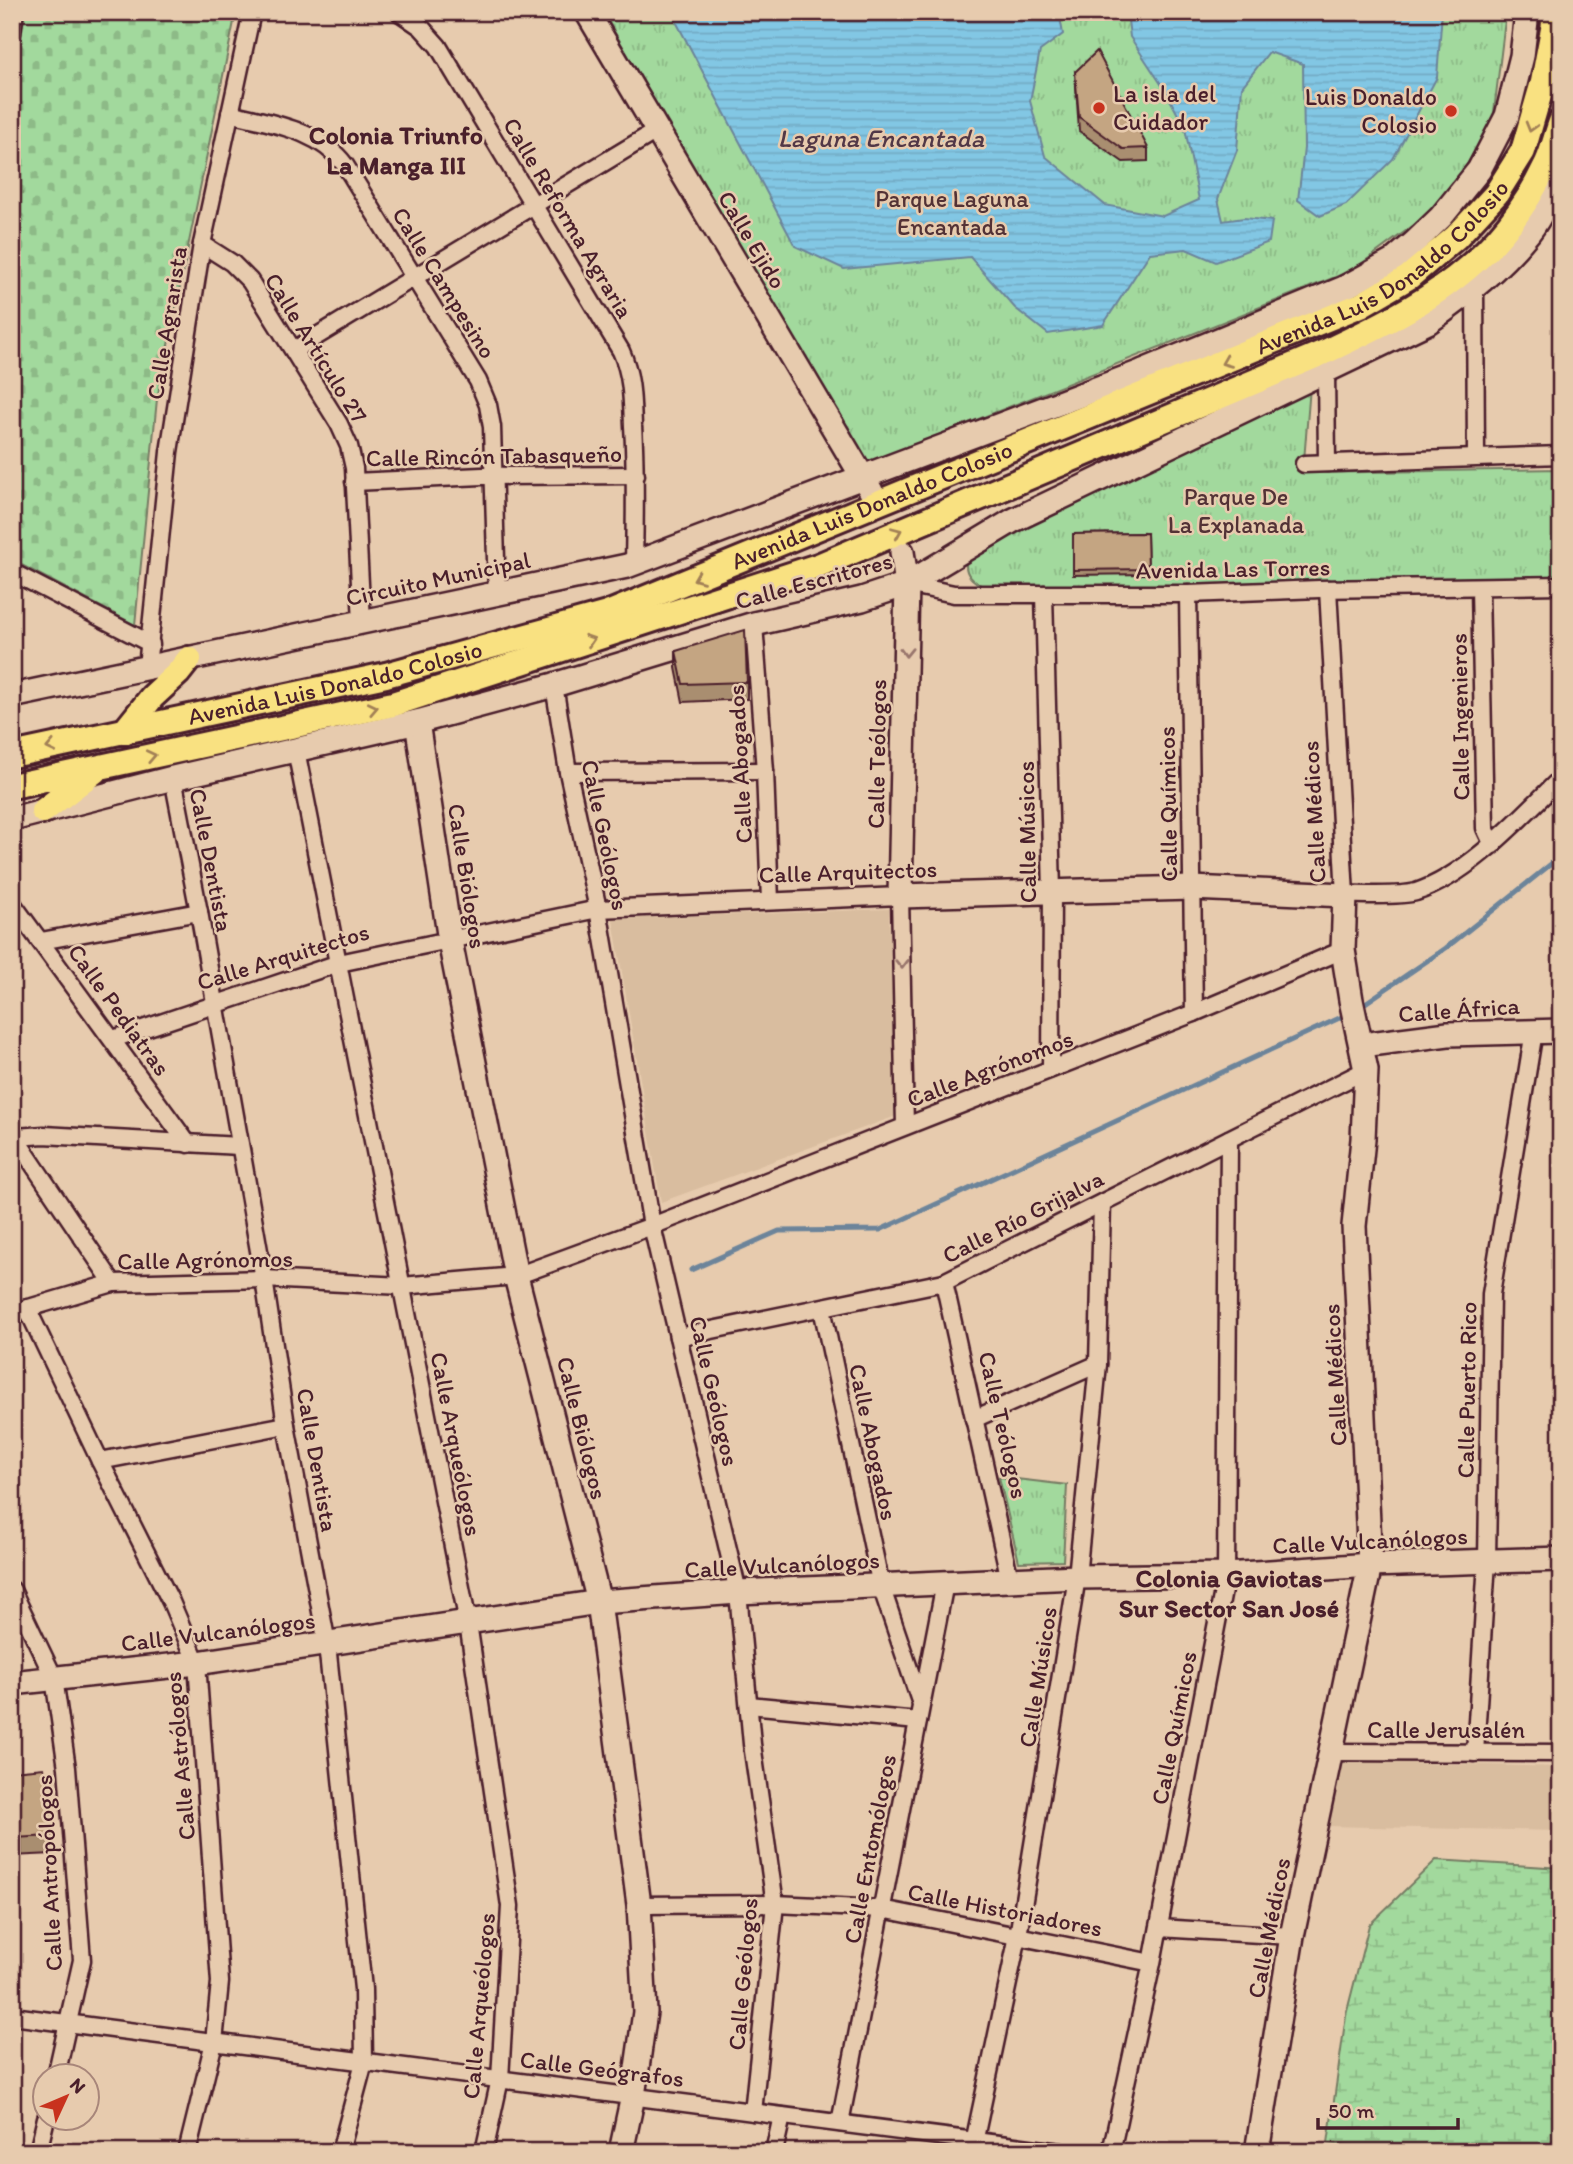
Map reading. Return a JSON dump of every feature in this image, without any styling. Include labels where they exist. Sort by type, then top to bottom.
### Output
[{"type":"main road","name":"Avenida Luis Donaldo Colosio","points":[[12,755],[386,676],[607,614],[1361,305],[1409,277],[1456,237],[1503,183],[1524,151],[1544,82],[1554,24],[1553,12]]},
{"type":"main road","name":"Avenida Luis Donaldo Colosio","points":[[12,786],[393,704],[818,566],[1327,351],[1394,319],[1426,300],[1446,287],[1484,254],[1517,214],[1547,163],[1561,122]]},
{"type":"main road","points":[[124,732],[152,697],[189,659]]},
{"type":"main road","points":[[43,811],[100,767]]},
{"type":"street","points":[[12,33],[15,12]]},
{"type":"street","name":"Calle Agrarista","points":[[147,667],[169,452],[202,244],[251,12]]},
{"type":"street","name":"Calle Reforma Agraria","points":[[399,12],[421,27],[438,46],[609,328],[627,363],[636,475],[634,563]]},
{"type":"street","name":"Calle Ejido","points":[[587,12],[869,486]]},
{"type":"street","name":"Avenida Luis Donaldo Colosio","points":[[869,486],[1298,308],[1342,289],[1393,261],[1441,217],[1463,191],[1492,148],[1507,116],[1516,85],[1527,12]]},
{"type":"street","name":"Calle Campesino","points":[[230,113],[303,133],[334,151],[471,369],[483,393],[490,416],[495,476],[497,593]]},
{"type":"street","points":[[294,351],[656,131]]},
{"type":"street","name":"Calle Escritores","points":[[12,819],[173,778],[417,722],[554,685],[754,624],[862,599],[907,584],[1012,520],[1428,322],[1475,285],[1530,231],[1541,214],[1561,170]]},
{"type":"street","name":"Calle Artículo 27","points":[[202,244],[232,263],[250,281],[345,435],[352,457],[362,622]]},
{"type":"street","points":[[1475,285],[1476,457]]},
{"type":"street","points":[[1326,371],[1327,463]]},
{"type":"street","points":[[1304,464],[1561,455]]},
{"type":"street","name":"Calle Rincón Tabasqueño","points":[[354,482],[495,476],[636,475]]},
{"type":"street","name":"Circuito Municipal","points":[[12,696],[634,563],[869,486]]},
{"type":"street","name":"Calle Teólogos","points":[[902,552],[907,584],[900,895],[905,1126]]},
{"type":"street","points":[[944,560],[948,584],[954,594]]},
{"type":"street","points":[[12,572],[151,644]]},
{"type":"street","name":"Avenida Las Torres","points":[[907,584],[954,594],[1188,594],[1561,585]]},
{"type":"street","name":"Calle Ingenieros","points":[[1480,587],[1485,828],[1493,845]]},
{"type":"street","name":"Calle Médicos","points":[[1257,2152],[1292,1936],[1370,1565],[1354,1226],[1363,1139],[1366,1070],[1343,950],[1345,895],[1328,589]]},
{"type":"street","name":"Calle Músicos","points":[[1044,594],[1052,891],[1051,1069]]},
{"type":"street","name":"Calle Químicos","points":[[1188,594],[1194,1013]]},
{"type":"street","name":"Calle Abogados","points":[[754,624],[765,771],[770,901]]},
{"type":"street","name":"Calle Geólogos","points":[[554,685],[568,772],[598,909],[652,1226],[738,1592],[749,1705],[775,1904],[753,2112]]},
{"type":"street","name":"Calle Biólogos","points":[[417,722],[450,941],[516,1276],[599,1602],[639,1905],[645,2012],[633,2096],[621,2152]]},
{"type":"street","name":"Calle Arqueólogos","points":[[296,750],[468,1623],[510,1906],[500,2079],[484,2152]]},
{"type":"street","points":[[568,772],[765,771]]},
{"type":"street","name":"Calle Dentista","points":[[173,778],[199,912],[264,1279],[286,1425],[327,1644],[363,1989],[364,2062],[340,2152]]},
{"type":"street","name":"Calle Arquitectos","points":[[113,1039],[339,963],[598,909],[900,895],[1192,888],[1345,895],[1414,892],[1441,880],[1493,845],[1561,778]]},
{"type":"street","name":"Calle Pediatras","points":[[12,903],[188,1144]]},
{"type":"street","points":[[41,941],[199,912]]},
{"type":"street","name":"Calle Agrónomos","points":[[20,1310],[113,1283],[264,1279],[402,1286],[516,1276],[652,1226],[1194,1013],[1343,950]]},
{"type":"street","name":"Calle Puerto Rico","points":[[1475,1753],[1487,1561],[1490,1294],[1534,1031]]},
{"type":"street","name":"Calle África","points":[[1359,1034],[1561,1031]]},
{"type":"street","name":"Calle Río Grijalva","points":[[678,1337],[944,1282],[1366,1070]]},
{"type":"street","points":[[13,1137],[44,1135],[239,1146]]},
{"type":"street","points":[[13,1137],[113,1283]]},
{"type":"street","name":"Calle Químicos","points":[[1111,2152],[1159,1928],[1226,1575],[1229,1139]]},
{"type":"street","name":"Calle Músicos","points":[[973,2146],[1018,1936],[1077,1577],[1098,1364],[1102,1203]]},
{"type":"street","name":"Calle Teólogos","points":[[944,1282],[1010,1580]]},
{"type":"street","name":"Calle Abogados","points":[[822,1308],[881,1586],[920,1714]]},
{"type":"street","name":"Calle Astrólogos","points":[[20,1310],[172,1602],[197,1663],[220,1982],[214,2042],[187,2152]]},
{"type":"street","points":[[974,1419],[1098,1364]]},
{"type":"street","points":[[100,1461],[286,1425]]},
{"type":"street","name":"Calle Vulcanólogos","points":[[12,1684],[197,1663],[599,1602],[738,1592],[1077,1577],[1226,1575],[1370,1565],[1561,1559]]},
{"type":"street","name":"Calle Entomólogos","points":[[840,2123],[945,1583]]},
{"type":"street","name":"Calle Antropólogos","points":[[12,1591],[54,1678],[67,1768],[82,1960],[60,2062]]},
{"type":"street","points":[[749,1705],[920,1714]]},
{"type":"street","name":"Calle Jerusalén","points":[[1331,1752],[1561,1753]]},
{"type":"street","name":"Calle Historiadores","points":[[639,1905],[775,1904],[882,1909],[1152,1963]]},
{"type":"street","points":[[1159,1928],[1292,1936]]},
{"type":"street","name":"Calle Geógrafos","points":[[12,2016],[840,2123],[973,2146],[1061,2152]]},
{"type":"street","points":[[774,2152],[782,2116]]},
{"type":"street","points":[[38,2152],[43,2132]]},
{"type":"shaded area","points":[[889,909],[896,1116],[661,1202],[613,919]]},
{"type":"shaded area","points":[[1340,1761],[1561,1767],[1561,1831],[1327,1826]]},
{"type":"green space","points":[[23,12],[236,12],[157,399],[135,625],[12,560],[12,71]]},
{"type":"green space","name":"Parque Laguna Encantada","points":[[603,12],[1506,12],[1493,120],[1460,176],[1430,213],[1353,270],[868,463],[705,190]]},
{"type":"green space","name":"Parque De La Explanada","points":[[1310,387],[1303,473],[1561,469],[1561,581],[1155,590],[983,586],[968,574],[968,556],[1032,519],[1208,441]]},
{"type":"green space","points":[[999,1477],[1067,1485],[1063,1561],[1019,1562]]},
{"type":"green space","points":[[1436,1860],[1561,1868],[1561,2152],[1416,2152],[1328,2143],[1346,2015],[1369,1925]]},
{"type":"water","name":"Laguna Encantada","points":[[671,12],[1059,12],[1063,34],[1040,51],[1030,101],[1045,156],[1105,205],[1163,216],[1199,200],[1185,128],[1165,90],[1130,37],[1127,12],[1442,12],[1437,77],[1393,159],[1346,205],[1320,216],[1298,200],[1304,148],[1303,64],[1269,52],[1242,87],[1237,150],[1218,199],[1223,221],[1244,218],[1272,221],[1269,242],[1216,262],[1186,249],[1150,253],[1103,325],[1048,334],[1015,308],[970,257],[844,269],[795,246]]},
{"type":"building","name":"La isla del Cuidador","points":[[1097,51],[1148,148],[1123,149],[1079,117],[1075,72]]},
{"type":"building","points":[[1147,533],[1148,569],[1073,570],[1073,534]]},
{"type":"building","points":[[745,630],[747,682],[683,684],[676,651]]},
{"type":"building","points":[[44,1768],[53,1836],[12,1838],[12,1771]]},
{"type":"waterway","points":[[1358,1008],[1446,948],[1561,856]]},
{"type":"waterway","points":[[691,1270],[779,1231],[880,1230],[1346,1015]]},
{"type":"tunnel","points":[[873,495],[902,551]]},
{"type":"place","name":"La isla del Cuidador","points":[[1099,108]]},
{"type":"place","name":"Luis Donaldo Colosio","points":[[1451,111]]},
{"type":"district","name":"Colonia Triunfo La Manga III","points":[[396,150]]},
{"type":"district","name":"Colonia Gaviotas Sur Sector San José","points":[[1229,1593]]}]
